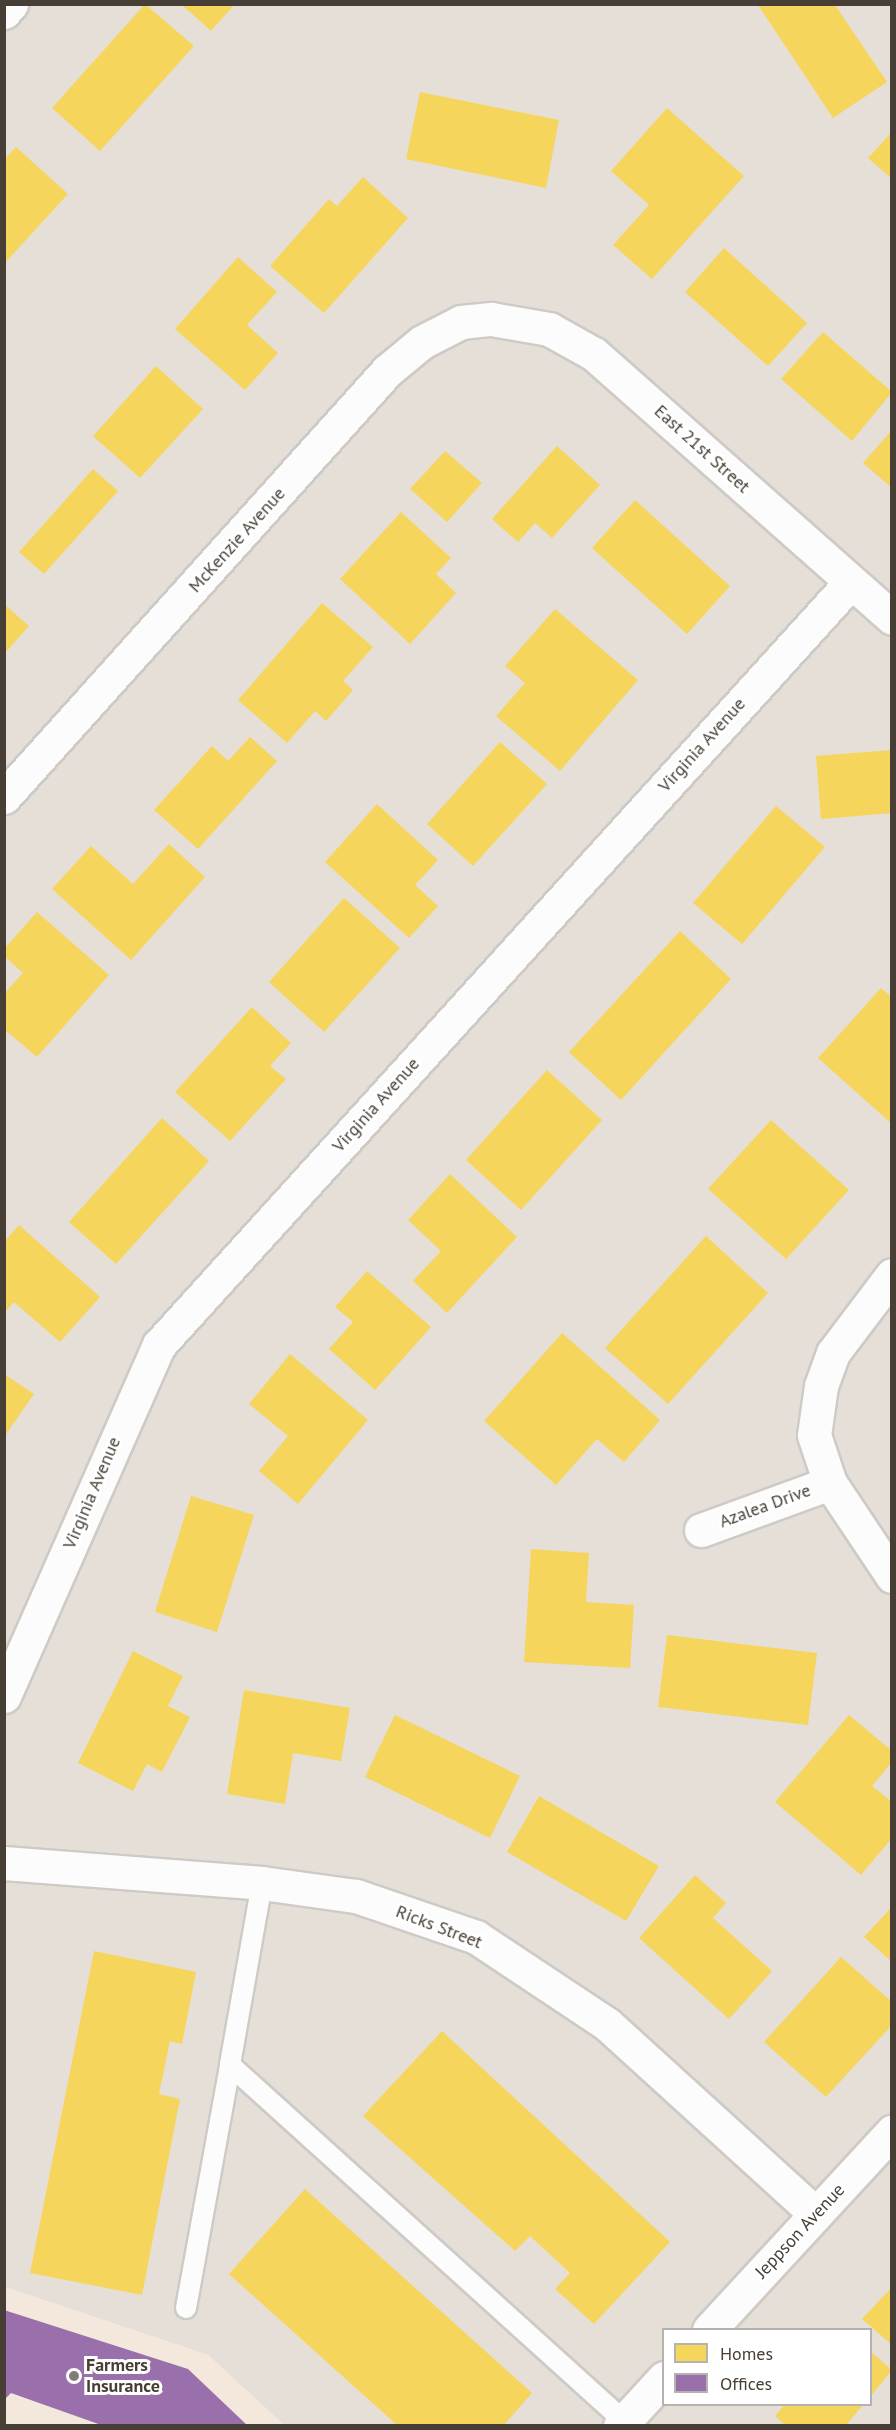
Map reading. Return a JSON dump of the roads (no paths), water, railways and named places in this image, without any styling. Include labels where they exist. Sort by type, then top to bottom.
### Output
[{"type":"street","points":[[4,12],[11,4]]},
{"type":"street","name":"East 21st Street","points":[[491,319],[549,329],[594,354],[891,618]]},
{"type":"street","name":"McKenzie Avenue","points":[[4,797],[387,370],[422,342],[461,322],[491,319]]},
{"type":"street","name":"Virginia Avenue","points":[[4,1696],[159,1345],[851,582]]},
{"type":"street","name":"Azalea Drive","points":[[891,1275],[833,1353],[820,1386],[814,1435],[830,1483],[891,1576]]},
{"type":"street","name":"Azalea Drive","points":[[701,1530],[830,1483]]},
{"type":"street","name":"Ricks Street","points":[[4,1863],[262,1883],[356,1896],[476,1937],[607,2024],[816,2214]]},
{"type":"street","name":"Jeppson Avenue","points":[[711,2328],[891,2132]]},
{"type":"street","points":[[622,2423],[662,2379]]},
{"type":"lane","points":[[186,2308],[262,1883]]},
{"type":"lane","points":[[230,2065],[622,2423]]},
{"type":"place","name":"Farmers Insurance","points":[[74,2376]]}]
